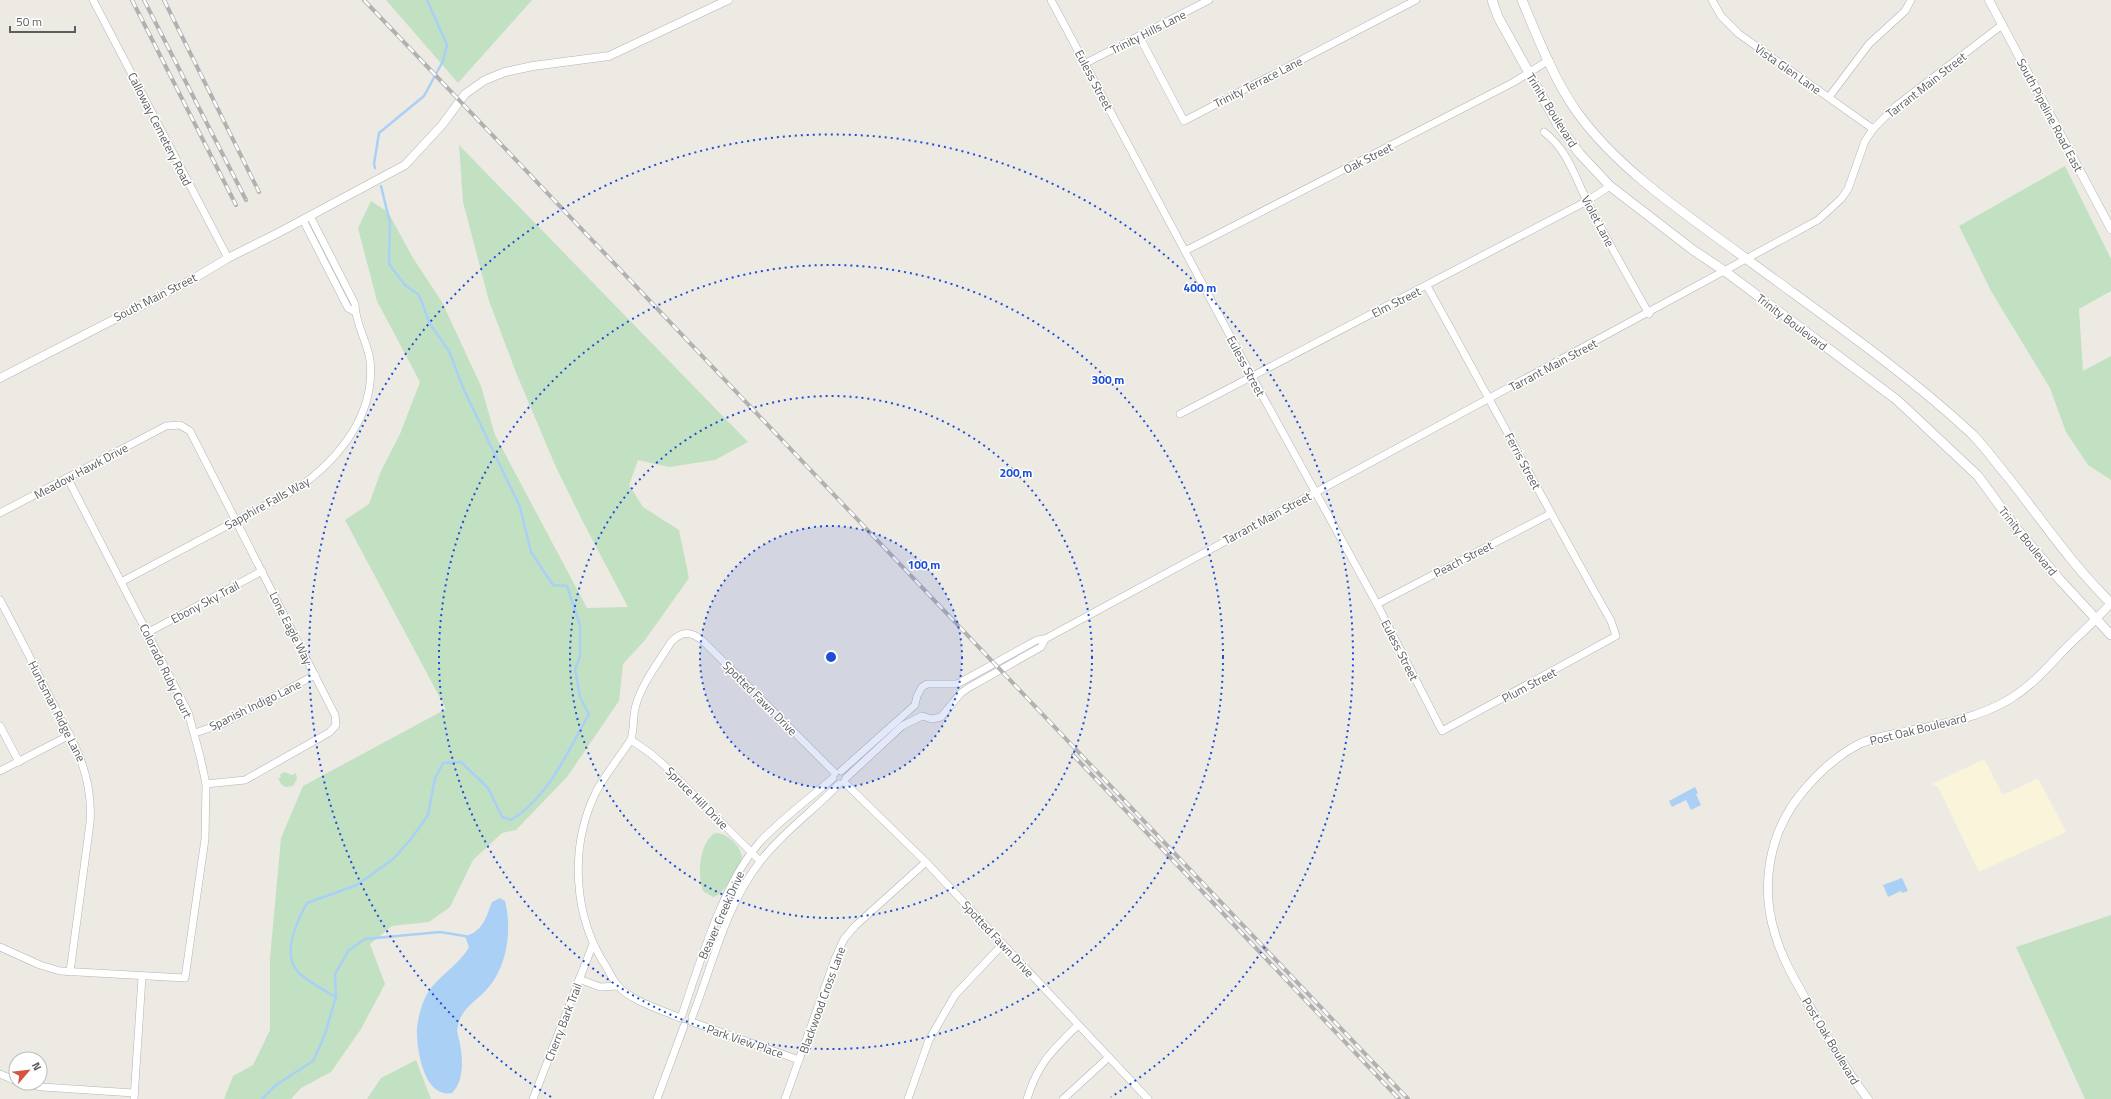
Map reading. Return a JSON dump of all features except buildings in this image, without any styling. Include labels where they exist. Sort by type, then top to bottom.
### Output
[{"type":"main road","name":"Trinity Boulevard","points":[[1492,0],[1498,17],[1558,125],[1580,154],[1610,186],[1693,250],[1726,272],[1897,400],[1947,445],[1978,476],[2016,528],[2095,620],[2111,635]]},
{"type":"main road","name":"Trinity Boulevard","points":[[1522,0],[1549,60],[1578,113],[1605,144],[1634,172],[1691,219],[1851,335],[1973,436],[2079,568],[2111,603]]},
{"type":"street","name":"Calloway Cemetery Road","points":[[94,0],[228,258]]},
{"type":"street","name":"South Main Street","points":[[0,378],[193,278],[405,165],[442,125],[465,94],[486,80],[505,72],[533,66],[609,56],[728,0]]},
{"type":"street","name":"Euless Street","points":[[1051,0],[1251,375],[1376,604],[1442,731]]},
{"type":"street","name":"Trinity Hills Lane","points":[[1086,64],[1209,0]]},
{"type":"street","name":"Trinity Terrace Lane","points":[[1139,36],[1184,121],[1416,0]]},
{"type":"street","name":"Vista Glen Lane","points":[[1712,0],[1721,16],[1739,34],[1829,97],[1873,130]]},
{"type":"street","points":[[1829,97],[1870,44],[1905,11],[1911,0]]},
{"type":"street","name":"South Pipeline Road East","points":[[1989,0],[2111,230]]},
{"type":"street","name":"Tarrant Main Street","points":[[994,664],[1037,640],[1045,639],[1490,398],[1649,314],[1818,220],[1841,199],[1848,187],[1865,141],[1873,130],[1896,106],[2002,25]]},
{"type":"street","name":"Oak Street","points":[[1185,251],[1529,74],[1549,60]]},
{"type":"street","name":"Violet Lane","points":[[1544,132],[1554,139],[1571,166],[1587,200],[1649,314]]},
{"type":"street","name":"Elm Street","points":[[1180,414],[1251,375],[1427,286],[1587,200],[1610,186]]},
{"type":"street","name":"Sapphire Falls Way","points":[[121,582],[298,488],[328,464],[348,441],[358,422],[366,402],[370,381],[370,361],[365,339],[355,312],[348,308],[306,218]]},
{"type":"street","name":"Ferris Street","points":[[1427,286],[1490,398],[1550,514],[1611,621],[1616,636]]},
{"type":"street","name":"Lone Eagle Way","points":[[162,429],[173,424],[180,425],[190,432],[335,715],[336,725],[330,732],[245,780],[206,784]]},
{"type":"street","name":"Meadow Hawk Drive","points":[[0,513],[162,429]]},
{"type":"street","name":"Colorado Ruby Court","points":[[68,479],[188,712],[195,733],[206,784],[205,839],[185,978],[142,977]]},
{"type":"street","name":"Peach Street","points":[[1376,604],[1550,514]]},
{"type":"street","name":"Ebony Sky Trail","points":[[147,633],[262,571]]},
{"type":"street","name":"Huntsman Ridge Lane","points":[[0,600],[70,735],[85,769],[90,790],[91,812],[70,972]]},
{"type":"street","name":"Post Oak Boulevard","points":[[1868,1099],[1845,1069],[1789,970],[1770,918],[1768,892],[1769,860],[1773,844],[1785,816],[1810,782],[1846,752],[1874,738],[1954,722],[2009,700],[2025,689],[2042,674],[2111,603]]},
{"type":"street","name":"Spotted Fawn Drive","points":[[631,740],[636,705],[671,642],[681,634],[693,633],[702,640],[836,774]]},
{"type":"street","name":"Plum Street","points":[[1442,731],[1616,636]]},
{"type":"street","name":"Tarrant Main Street","points":[[922,716],[932,719],[941,718],[960,694],[1000,669],[1041,648],[1045,639]]},
{"type":"street","name":"Beaver Creek Drive","points":[[681,1016],[699,964],[739,870],[770,832],[915,705],[917,696],[922,687],[927,684],[957,684],[994,664]]},
{"type":"street","name":"Spanish Indigo Lane","points":[[195,733],[224,723],[315,675]]},
{"type":"street","points":[[915,705],[922,716]]},
{"type":"street","name":"Beaver Creek Drive","points":[[692,1020],[728,919],[743,888],[760,861],[768,851],[902,726],[922,716]]},
{"type":"street","points":[[0,726],[18,762]]},
{"type":"street","points":[[0,772],[70,735]]},
{"type":"street","points":[[631,740],[596,792],[587,814],[578,870],[579,896],[585,923],[593,944],[618,986],[635,998],[681,1016],[687,1014],[692,1020],[689,1026],[684,1026]]},
{"type":"street","name":"Spruce Hill Drive","points":[[631,740],[650,752],[664,765],[760,861]]},
{"type":"street","points":[[836,774],[843,781]]},
{"type":"street","points":[[836,774],[843,781]]},
{"type":"street","name":"Spotted Fawn Drive","points":[[843,781],[926,862],[1002,945],[1148,1099]]},
{"type":"street","name":"Blackwood Cross Lane","points":[[785,1099],[835,959],[844,940],[855,926],[926,862]]},
{"type":"street","name":"Cherry Bark Trail","points":[[533,1099],[593,944]]},
{"type":"street","points":[[908,1099],[929,1040],[955,995],[1002,945]]},
{"type":"street","points":[[0,948],[40,965],[70,972],[142,977],[134,1096],[48,1088]]},
{"type":"street","points":[[580,979],[600,987],[618,986]]},
{"type":"street","points":[[681,1016],[680,1023],[684,1026]]},
{"type":"street","name":"Park View Place","points":[[692,1020],[799,1060]]},
{"type":"street","points":[[1027,1099],[1039,1068],[1046,1058],[1078,1025]]},
{"type":"street","points":[[657,1099],[684,1026]]},
{"type":"street","points":[[1063,1099],[1109,1057]]},
{"type":"shaded area","points":[[1984,759],[2003,795],[2038,778],[2066,832],[1979,872],[1938,787],[1932,784]]},
{"type":"green space","points":[[386,0],[532,0],[458,83]]},
{"type":"green space","points":[[459,145],[748,442],[715,460],[669,467],[638,460],[629,485],[643,507],[679,530],[689,578],[645,640],[623,664],[619,701],[567,777],[516,830],[502,833],[473,860],[450,907],[429,922],[392,926],[370,944],[385,984],[361,1029],[331,1072],[301,1088],[291,1099],[224,1099],[233,1076],[253,1065],[270,1030],[270,958],[281,838],[303,786],[446,709],[345,520],[369,504],[381,471],[400,434],[420,382],[377,301],[358,228],[371,201],[388,212],[413,258],[442,302],[481,386],[495,435],[587,608],[628,607],[555,465],[517,375],[489,301],[463,202]]},
{"type":"green space","points":[[2065,166],[2111,259],[2111,291],[2079,309],[2083,371],[2111,356],[2111,480],[2088,465],[2066,432],[2050,388],[1991,291],[1959,226]]},
{"type":"green space","points":[[284,772],[292,775],[296,773],[297,779],[293,786],[285,787],[281,784],[278,778],[281,778],[280,775]]},
{"type":"green space","points":[[715,833],[724,835],[732,840],[739,848],[742,857],[738,868],[726,886],[722,891],[713,897],[703,891],[700,868],[706,844]]},
{"type":"green space","points":[[2111,915],[2111,1099],[2085,1099],[2016,947]]},
{"type":"green space","points":[[416,1060],[431,1099],[367,1099],[381,1078]]},
{"type":"water","points":[[1695,787],[1698,793],[1696,794],[1701,805],[1691,810],[1686,800],[1672,807],[1669,801]]},
{"type":"water","points":[[1902,878],[1908,891],[1902,893],[1901,891],[1888,897],[1883,885]]},
{"type":"water","points":[[500,898],[505,901],[508,923],[507,946],[504,957],[495,979],[488,988],[466,1009],[460,1020],[457,1030],[462,1057],[461,1076],[459,1083],[452,1093],[442,1093],[434,1088],[428,1080],[423,1070],[420,1058],[417,1028],[421,1009],[429,991],[459,960],[469,947],[465,936],[476,931],[480,927],[486,918],[492,902]]},
{"type":"waterway","points":[[375,168],[374,164],[379,133],[424,96],[443,61],[447,45],[427,0]]},
{"type":"waterway","points":[[336,997],[300,974],[294,967],[291,958],[292,938],[307,903],[357,885],[393,859],[411,839],[428,815],[435,778],[443,763],[461,762],[488,788],[502,817],[511,820],[524,811],[546,787],[565,758],[589,714],[580,697],[575,669],[580,656],[580,625],[567,586],[553,585],[531,552],[520,507],[464,390],[449,351],[430,324],[419,295],[405,285],[389,264],[390,223],[381,186]]},
{"type":"waterway","points":[[262,1099],[276,1085],[313,1061],[324,1037],[336,997],[335,974],[349,950],[365,939],[440,932],[465,936]]},
{"type":"railway","points":[[132,0],[236,205]]},
{"type":"railway","points":[[144,0],[246,200]]},
{"type":"railway","points":[[164,0],[259,192]]},
{"type":"railway","points":[[364,0],[1408,1099]]},
{"type":"railway","points":[[1073,755],[1399,1099]]}]
